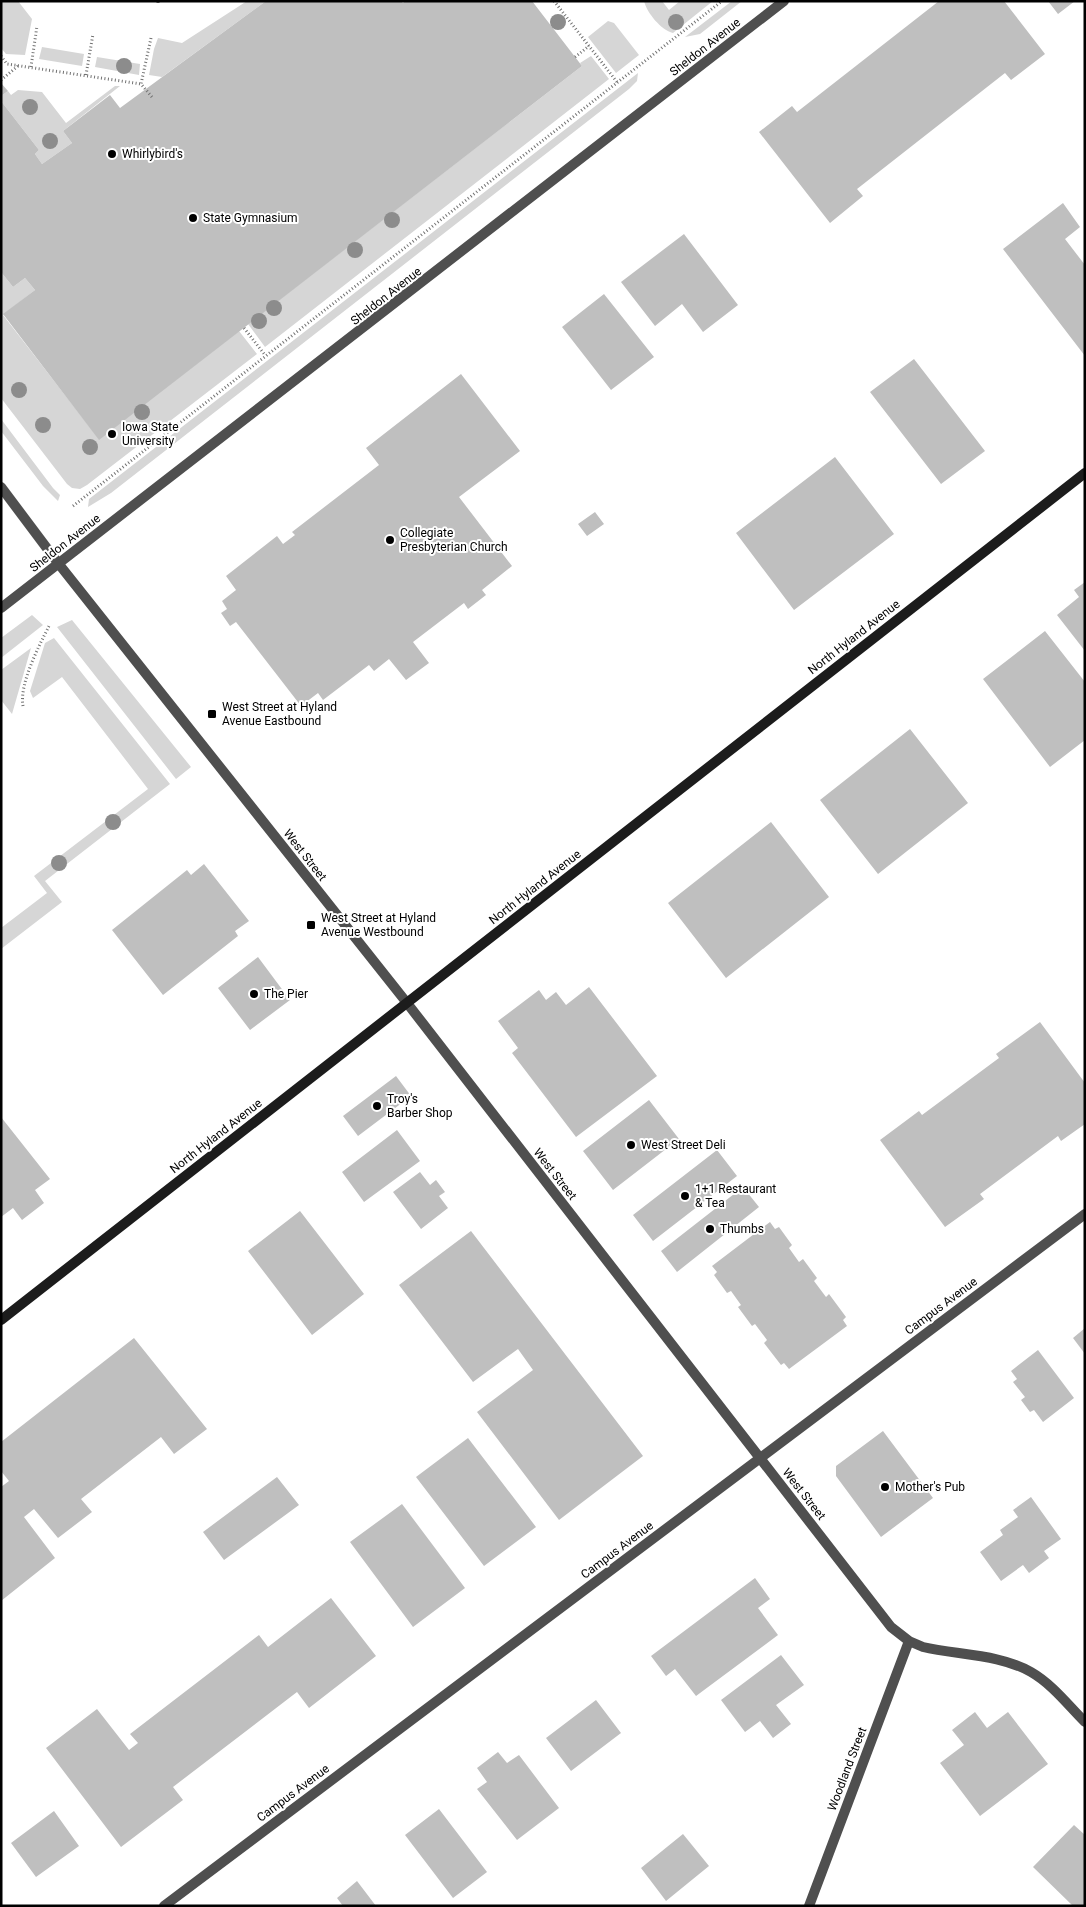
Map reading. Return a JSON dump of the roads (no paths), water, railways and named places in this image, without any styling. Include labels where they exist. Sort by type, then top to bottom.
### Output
[{"type":"main road","name":"North Hyland Avenue","points":[[1,1320],[1085,473]]},
{"type":"street","name":"Sheldon Avenue","points":[[1,608],[784,1]]},
{"type":"street","name":"West Street","points":[[1,487],[58,563],[407,1003],[891,1626],[909,1641],[940,1651],[1014,1664],[1031,1672],[1050,1686],[1085,1722]]},
{"type":"street","name":"Campus Avenue","points":[[164,1906],[1085,1214]]},
{"type":"street","name":"Woodland Street","points":[[809,1906],[909,1641]]},
{"type":"place","name":"Whirlybird's","points":[[112,154]]},
{"type":"place","name":"State Gymnasium","points":[[193,218]]},
{"type":"place","name":"Iowa State University","points":[[112,434]]},
{"type":"place","name":"Collegiate Presbyterian Church","points":[[390,540]]},
{"type":"place","name":"West Street at Hyland Avenue Eastbound","points":[[212,714]]},
{"type":"place","name":"West Street at Hyland Avenue Westbound","points":[[311,925]]},
{"type":"place","name":"The Pier","points":[[254,994]]},
{"type":"place","name":"Troy's Barber Shop","points":[[377,1106]]},
{"type":"place","name":"West Street Deli","points":[[631,1145]]},
{"type":"place","name":"1+1 Restaurant & Tea","points":[[685,1196]]},
{"type":"place","name":"Thumbs","points":[[710,1229]]},
{"type":"place","name":"Mother's Pub","points":[[885,1487]]}]
